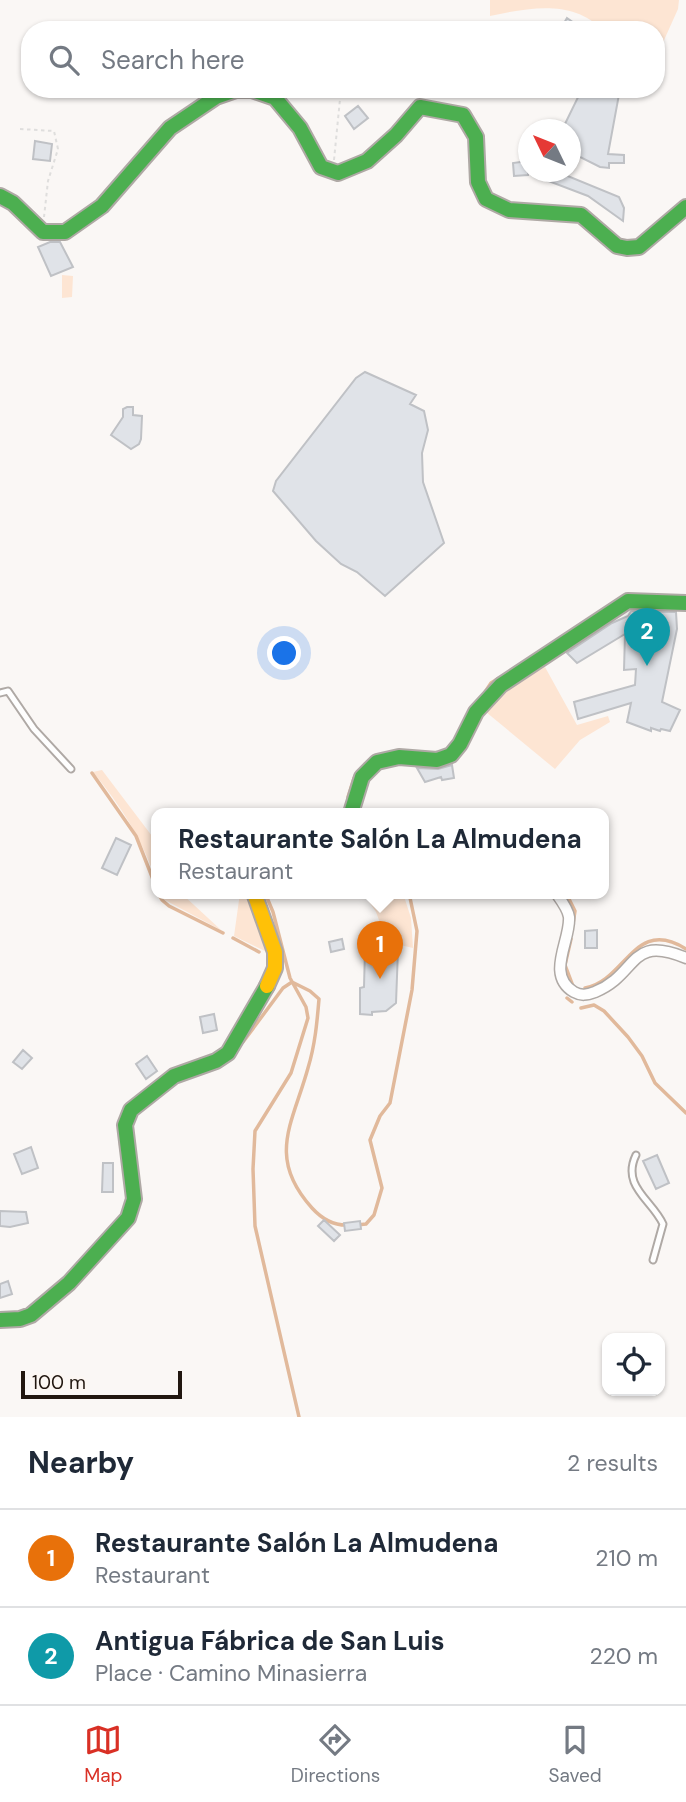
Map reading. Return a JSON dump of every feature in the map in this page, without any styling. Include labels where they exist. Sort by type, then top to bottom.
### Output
[{"type":"street","points":[[0,195],[43,232],[65,232],[102,206],[170,128],[215,98]]},
{"type":"street","points":[[275,98],[300,128],[321,167],[338,173],[367,161],[396,135],[419,107],[463,115],[476,137],[478,182],[486,199],[509,210],[581,215],[617,246],[627,248],[639,247],[686,207]]},
{"type":"street","points":[[352,808],[355,790],[368,768],[394,757],[436,760],[447,757],[458,748],[469,723],[485,700],[500,685],[628,601],[686,603]]},
{"type":"street","points":[[0,1320],[20,1319],[31,1315],[69,1283],[128,1218],[133,1207],[134,1193],[127,1159],[125,1125],[131,1110],[174,1076],[216,1061],[228,1053],[267,988],[275,968],[275,952],[256,899]]},
{"type":"street","points":[[559,899],[569,916],[560,960],[563,978],[566,987],[578,995],[587,995],[607,986],[626,970],[635,958],[649,950],[660,949],[686,958]]},
{"type":"lane","points":[[0,693],[8,691],[34,729],[71,769]]},
{"type":"lane","points":[[636,1155],[633,1172],[636,1189],[663,1224],[653,1259]]},
{"type":"path","points":[[333,171],[340,98]]},
{"type":"path","points":[[20,129],[54,131],[58,149],[48,181],[43,232]]},
{"type":"shaded area","points":[[490,0],[679,0],[678,9],[665,38],[665,21],[592,21],[579,14],[551,8],[490,16]]},
{"type":"shaded area","points":[[62,275],[73,276],[72,297],[62,298]]},
{"type":"shaded area","points":[[545,667],[577,725],[608,716],[610,722],[580,740],[555,769],[486,712],[514,685]]},
{"type":"shaded area","points":[[102,770],[151,835],[151,867],[130,824],[93,772]]},
{"type":"shaded area","points":[[163,899],[187,899],[221,930]]},
{"type":"shaded area","points":[[239,899],[251,899],[269,953],[234,936]]},
{"type":"shaded area","points":[[367,899],[405,899],[411,918],[413,948],[387,942],[376,912]]},
{"type":"building","points":[[578,98],[618,98],[608,154],[624,155],[624,163],[609,163],[609,168],[600,167],[581,158],[581,119],[567,119]]},
{"type":"building","points":[[358,106],[368,118],[354,129],[345,116]]},
{"type":"building","points":[[35,141],[52,144],[50,161],[33,159]]},
{"type":"building","points":[[518,162],[518,176],[514,176],[513,163]]},
{"type":"building","points":[[581,181],[619,197],[624,208],[623,221],[588,196],[551,182]]},
{"type":"building","points":[[50,242],[60,242],[73,267],[51,276],[38,247]]},
{"type":"building","points":[[365,372],[416,395],[410,404],[424,411],[428,430],[422,453],[423,482],[444,543],[385,596],[357,572],[341,564],[316,541],[273,491],[276,481],[356,378]]},
{"type":"building","points":[[133,407],[133,415],[142,416],[141,439],[139,444],[131,449],[111,435],[123,417],[123,409]]},
{"type":"building","points":[[631,611],[676,612],[677,629],[662,702],[680,710],[670,731],[651,728],[651,731],[627,722],[631,703],[578,719],[574,702],[635,685],[636,669],[624,670],[625,634],[577,663],[567,653],[612,623],[628,616]]},
{"type":"building","points":[[452,765],[454,778],[442,780],[441,777],[425,782],[417,768],[438,769]]},
{"type":"building","points":[[116,838],[131,845],[117,875],[102,868]]},
{"type":"building","points":[[597,930],[597,948],[585,948],[585,931]]},
{"type":"building","points":[[342,939],[344,949],[331,952],[329,942]]},
{"type":"building","points":[[365,950],[398,950],[396,1003],[386,1011],[372,1012],[372,1015],[360,1014]]},
{"type":"building","points":[[214,1014],[217,1030],[203,1033],[200,1017]]},
{"type":"building","points":[[23,1050],[32,1058],[22,1069],[13,1062]]},
{"type":"building","points":[[147,1056],[157,1071],[146,1079],[136,1064]]},
{"type":"building","points":[[31,1147],[38,1168],[22,1174],[14,1154]]},
{"type":"building","points":[[657,1155],[669,1183],[656,1189],[643,1161]]},
{"type":"building","points":[[103,1163],[113,1163],[113,1192],[102,1192]]},
{"type":"building","points":[[0,1211],[26,1212],[28,1223],[0,1226]]},
{"type":"building","points":[[324,1220],[340,1235],[334,1241],[318,1226]]},
{"type":"building","points":[[360,1221],[361,1229],[345,1231],[344,1223]]},
{"type":"building","points":[[8,1281],[12,1294],[0,1298],[0,1284]]},
{"type":"waterway","points":[[485,692],[491,683],[499,678]]},
{"type":"waterway","points":[[348,797],[354,778],[365,764]]},
{"type":"waterway","points":[[92,773],[136,836],[151,874]]},
{"type":"waterway","points":[[161,899],[169,906],[223,933]]},
{"type":"waterway","points":[[268,899],[290,978],[306,1007],[308,1018],[291,1073],[255,1131],[253,1169],[255,1226],[299,1417]]},
{"type":"waterway","points":[[357,1225],[366,1224],[374,1215],[382,1188],[370,1140],[380,1116],[390,1103],[412,990],[417,931],[410,899]]},
{"type":"waterway","points":[[569,899],[575,911],[573,924]]},
{"type":"waterway","points":[[233,938],[259,952]]},
{"type":"waterway","points":[[571,939],[565,965],[573,986]]},
{"type":"waterway","points":[[585,988],[599,983],[642,945],[654,940],[668,941],[686,949]]},
{"type":"waterway","points":[[243,1042],[283,988],[292,982],[319,999],[312,1051],[291,1123],[287,1156],[298,1190],[312,1208],[329,1221],[349,1225]]},
{"type":"waterway","points":[[567,998],[572,1002]]},
{"type":"waterway","points":[[581,1008],[594,1005],[604,1011],[642,1056],[655,1083],[686,1113]]},
{"type":"waterway","points":[[119,1123],[121,1150]]},
{"type":"traffic: fast","points":[[0,196],[13,203],[43,232],[65,232],[102,206],[170,128],[215,98]]},
{"type":"traffic: fast","points":[[275,98],[300,128],[321,167],[338,173],[367,161],[396,135],[420,107],[463,115],[476,137],[478,182],[486,199],[509,210],[581,215],[617,246],[627,248],[639,247],[686,207]]},
{"type":"traffic: fast","points":[[353,808],[362,777],[377,762],[399,757],[437,760],[451,755],[460,744],[476,712],[501,685],[628,601],[686,603]]},
{"type":"traffic: fast","points":[[0,1320],[20,1319],[31,1315],[69,1283],[128,1218],[134,1199],[125,1125],[131,1110],[174,1076],[216,1061],[228,1053],[267,986]]},
{"type":"traffic: slow","points":[[256,899],[275,952],[275,968],[267,986]]},
{"type":"place","name":"Antigua Fábrica de San Luis","points":[[647,666]]},
{"type":"place","name":"Restaurante Salón La Almudena","points":[[380,979]]}]
